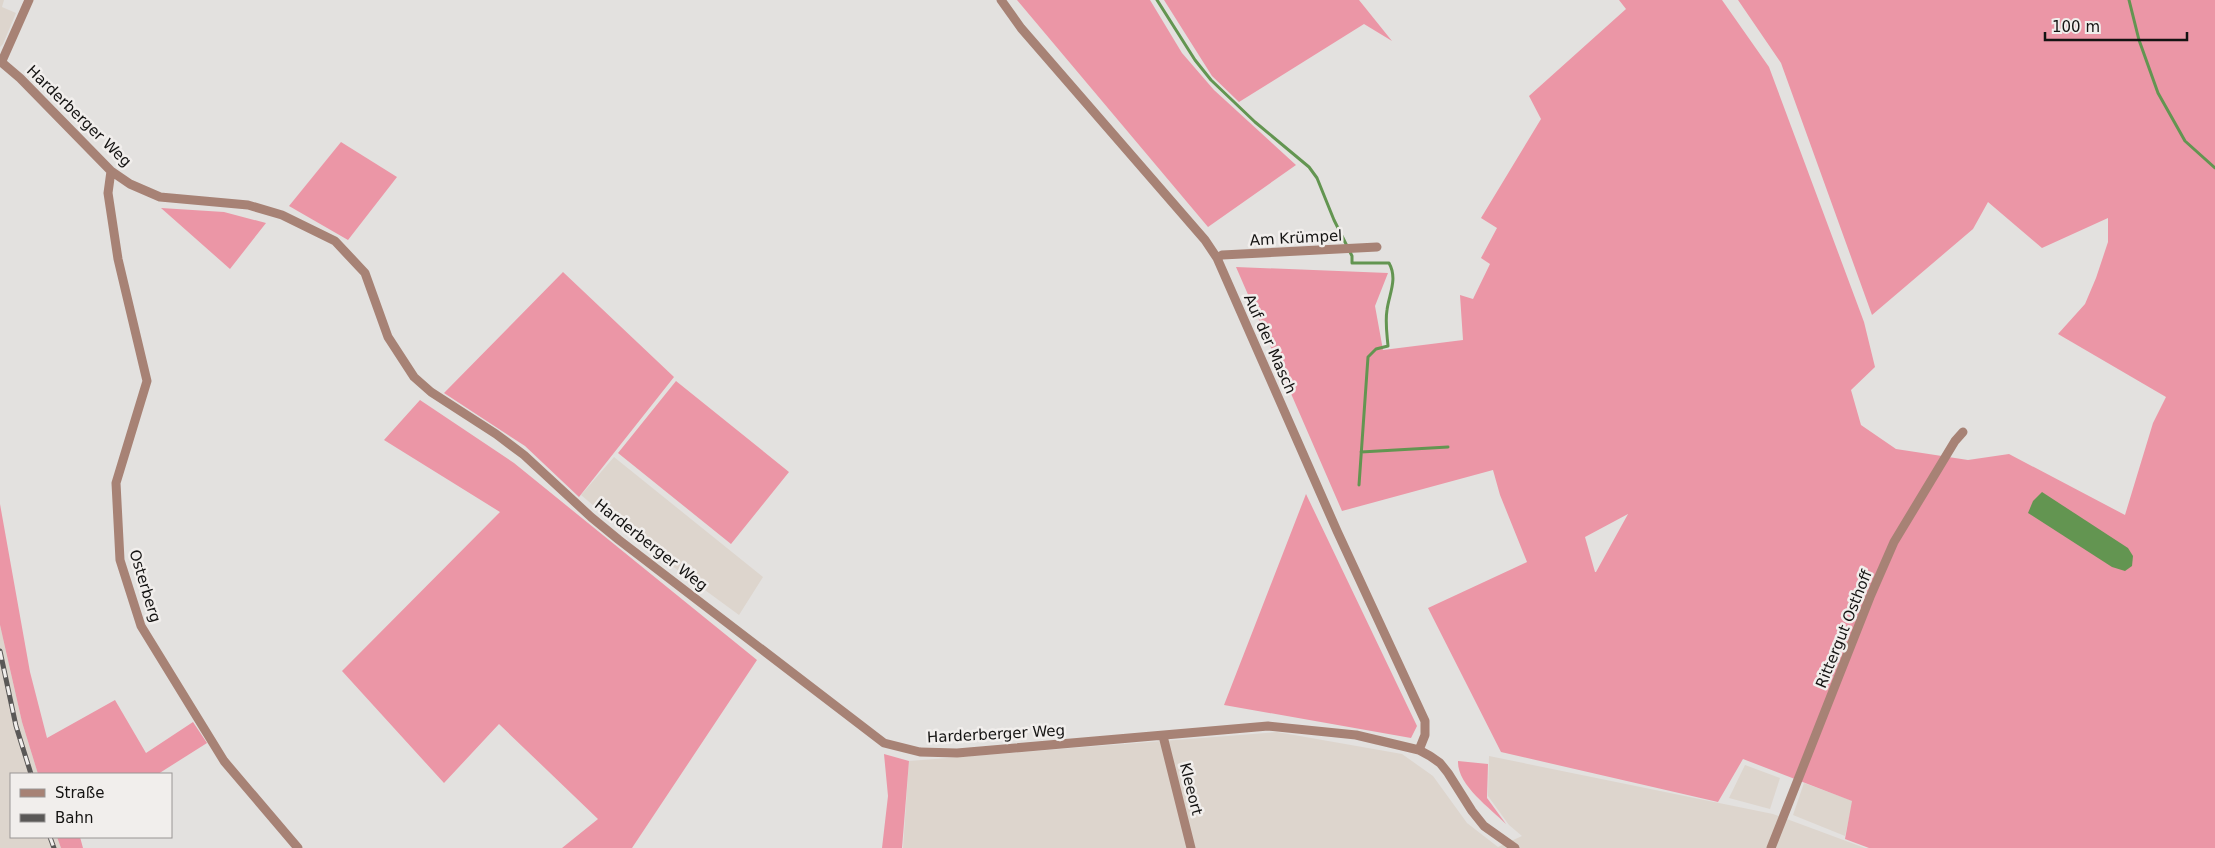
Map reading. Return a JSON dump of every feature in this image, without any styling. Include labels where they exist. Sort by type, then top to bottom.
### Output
[{"type":"street","points":[[1,61],[29,0]]},
{"type":"street","name":"Auf der Masch","points":[[1001,0],[1021,28],[1198,232],[1217,258],[1337,531],[1425,722],[1425,735],[1419,750]]},
{"type":"street","name":"Harderberger Weg","points":[[1,61],[111,171],[130,184],[160,197],[248,205],[282,214],[335,241],[365,273],[388,337],[414,377],[431,392],[496,434],[524,455],[591,517],[619,540],[884,742],[920,752],[957,753],[1268,726],[1356,736],[1419,750],[1440,763],[1484,826],[1512,847]]},
{"type":"street","name":"Osterberg","points":[[111,171],[108,193],[118,258],[147,380],[116,483],[120,560],[141,626],[146,635],[224,761],[298,848]]},
{"type":"street","name":"Am Krümpel","points":[[1217,258],[1222,255],[1377,247]]},
{"type":"street","name":"Rittergut Osthoff","points":[[1771,848],[1870,597],[1894,542],[1955,441],[1963,432]]},
{"type":"street","name":"Kleeort","points":[[1163,736],[1191,848]]},
{"type":"shaded area","points":[[0,0],[4,0],[2,7],[16,13],[0,47]]},
{"type":"shaded area","points":[[1017,0],[1150,0],[1182,53],[1214,90],[1296,165],[1208,227]]},
{"type":"shaded area","points":[[1164,0],[1359,0],[1392,41],[1364,24],[1239,102],[1212,76]]},
{"type":"shaded area","points":[[1619,0],[1722,0],[1769,67],[1864,322],[1875,367],[1851,390],[1861,425],[1896,449],[1968,460],[2009,454],[2125,515],[2153,423],[2166,397],[2058,334],[2085,304],[2108,242],[2108,218],[2042,248],[1988,202],[1973,229],[1872,315],[1781,63],[1738,0],[2215,0],[2215,848],[1869,848],[1845,839],[1852,801],[1743,759],[1718,802],[1501,752],[1428,608],[1527,562],[1500,495],[1493,470],[1342,511],[1236,267],[1388,273],[1375,306],[1383,350],[1463,340],[1460,295],[1473,299],[1490,264],[1481,258],[1497,228],[1481,218],[1541,119],[1529,96],[1626,9]],"holes":[[[1628,514],[1596,572],[1585,537]]]},
{"type":"shaded area","points":[[341,142],[397,177],[348,240],[289,206]]},
{"type":"shaded area","points":[[161,208],[224,212],[266,223],[230,269]]},
{"type":"shaded area","points":[[563,272],[674,377],[579,497],[525,446],[444,393]]},
{"type":"shaded area","points":[[676,381],[789,472],[731,544],[618,453]]},
{"type":"shaded area","points":[[420,400],[514,463],[757,660],[632,848],[562,848],[598,819],[499,724],[444,783],[342,671],[500,512],[384,440]]},
{"type":"shaded area","points":[[614,457],[763,577],[739,615],[619,527],[581,495]]},
{"type":"shaded area","points":[[2042,492],[2128,548],[2133,556],[2132,566],[2125,571],[2112,567],[2028,513],[2033,501]]},
{"type":"shaded area","points":[[1306,494],[1417,726],[1411,738],[1224,705]]},
{"type":"shaded area","points":[[0,504],[30,672],[47,738],[115,700],[146,753],[193,722],[207,743],[160,773],[38,773],[22,722],[0,625]]},
{"type":"shaded area","points":[[0,625],[22,722],[38,773],[10,773],[10,838],[57,838],[61,848],[0,848]]},
{"type":"shaded area","points":[[1277,732],[1402,754],[1433,776],[1467,823],[1498,847],[1522,836],[1509,825],[1488,796],[1489,756],[1773,814],[1865,848],[903,848],[909,761]]},
{"type":"shaded area","points":[[884,754],[909,761],[902,848],[882,848],[888,796]]},
{"type":"shaded area","points":[[1458,761],[1488,764],[1487,798],[1506,824],[1469,787],[1459,770]]},
{"type":"shaded area","points":[[1745,765],[1780,778],[1770,809],[1729,798]]},
{"type":"shaded area","points":[[1804,783],[1853,801],[1845,836],[1793,815]]},
{"type":"shaded area","points":[[57,838],[80,838],[83,848],[61,848]]},
{"type":"waterway","points":[[1157,0],[1195,60],[1211,80],[1255,122],[1309,167],[1317,178],[1334,220],[1352,256],[1352,263],[1389,263],[1392,269],[1393,281],[1386,319],[1388,346],[1376,349],[1368,357],[1359,485]]},
{"type":"waterway","points":[[2129,0],[2139,40],[2158,93],[2185,141],[2215,168]]},
{"type":"waterway","points":[[1361,452],[1448,447]]},
{"type":"railway","points":[[0,651],[16,726],[31,773]]},
{"type":"railway","points":[[50,838],[54,848]]}]
